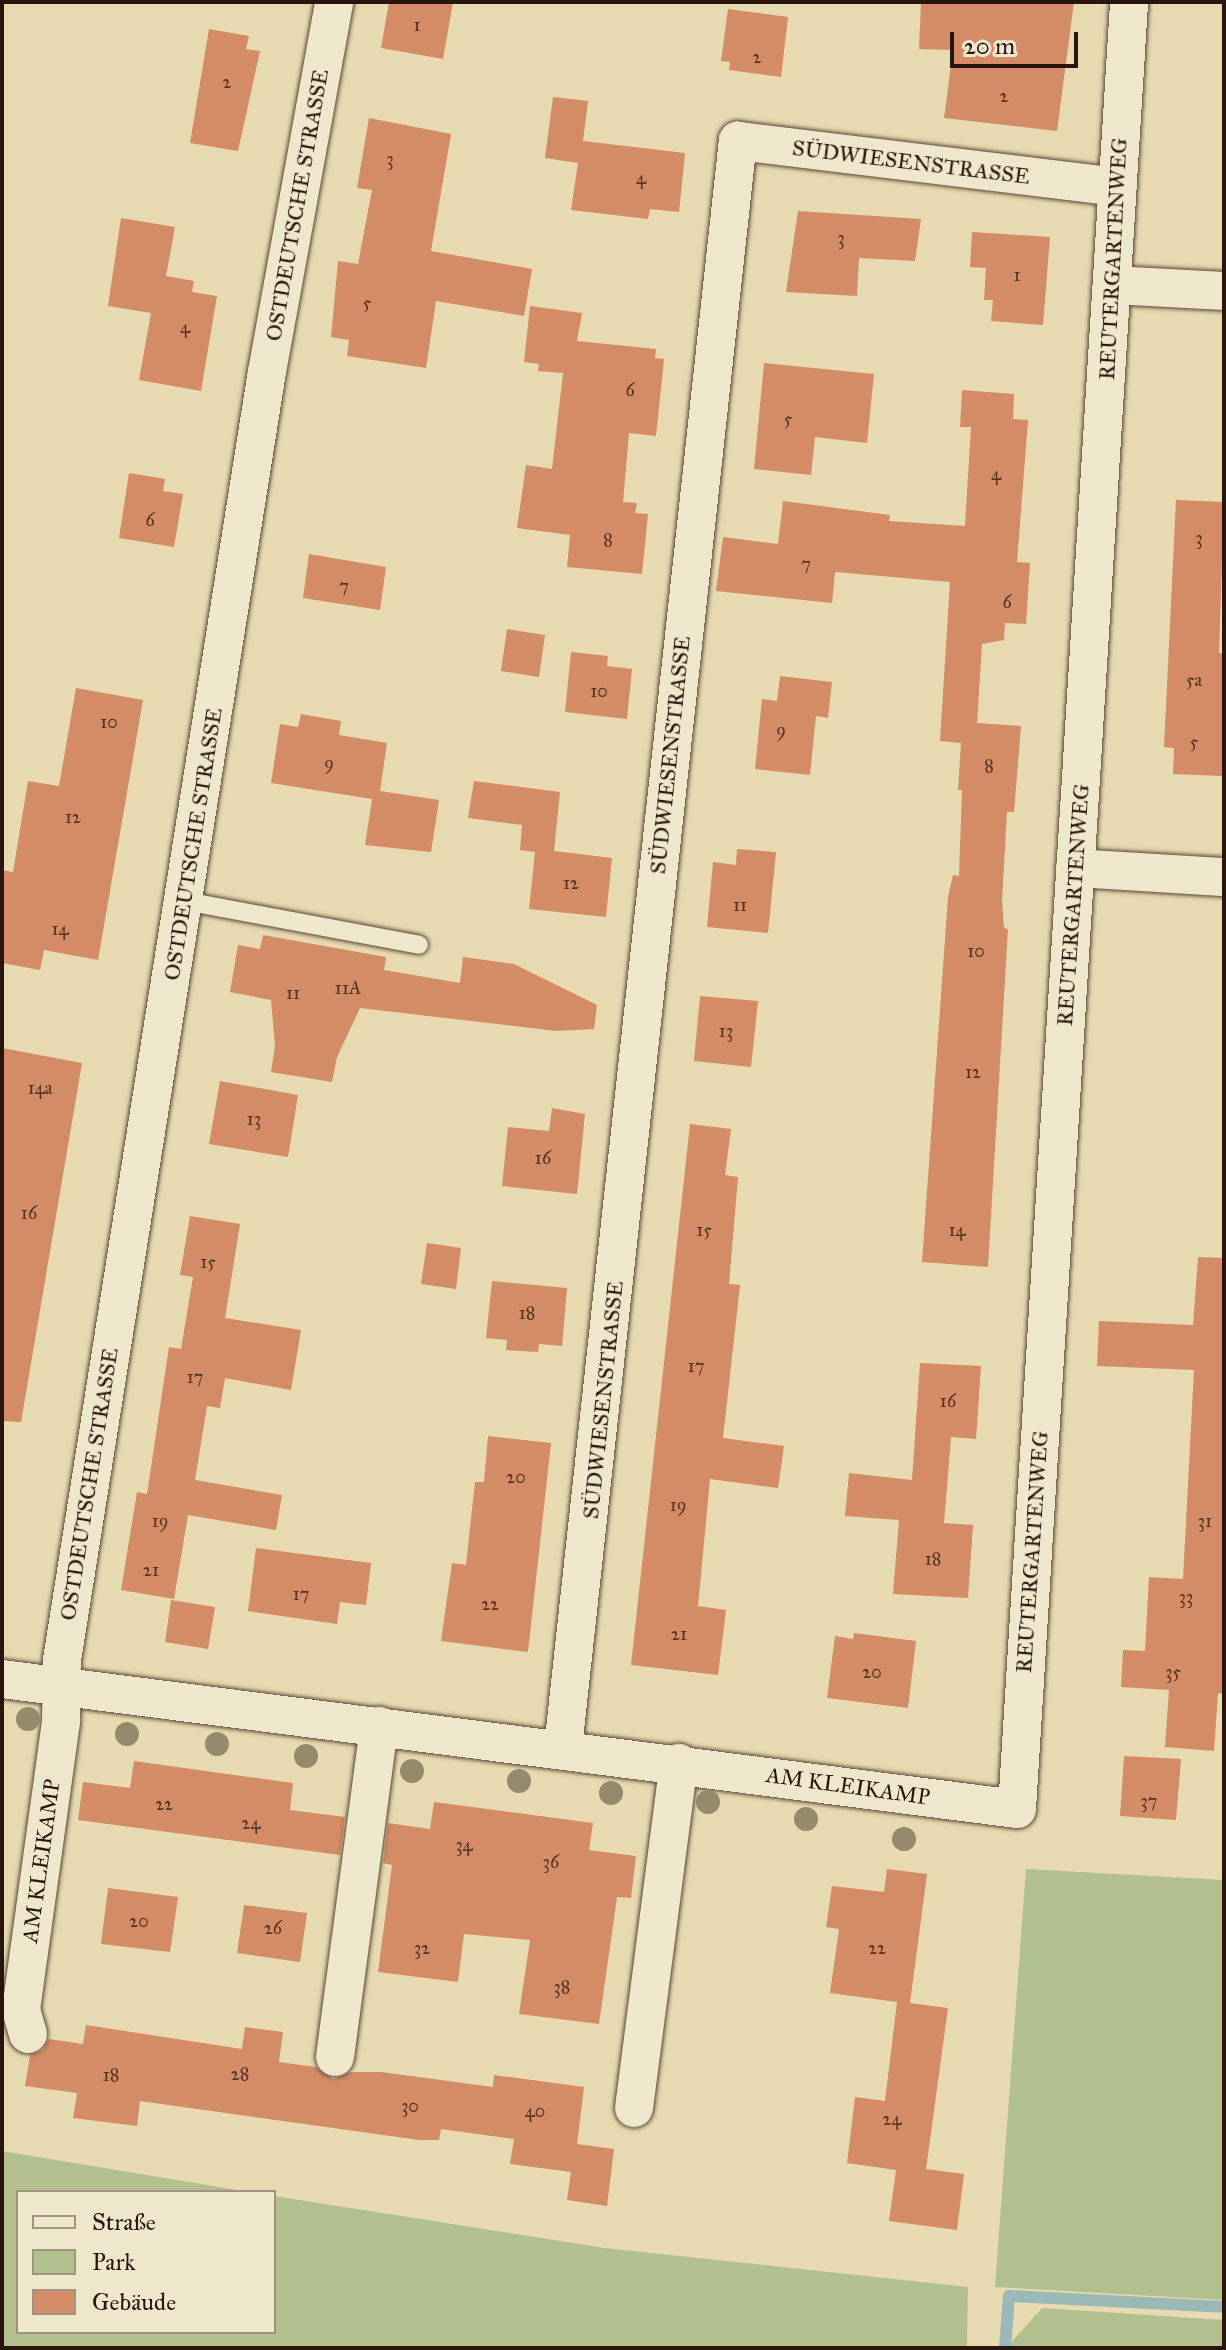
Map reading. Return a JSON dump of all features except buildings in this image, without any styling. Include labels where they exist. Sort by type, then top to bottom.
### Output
[{"type":"street","name":"OSTDEUTSCHE STRASSE","points":[[61,1688],[111,1338],[185,901],[267,372],[334,2]]},
{"type":"street","name":"REUTERGARTENWEG","points":[[1017,1809],[1129,2]]},
{"type":"street","name":"SÜDWIESENSTRASSE","points":[[563,1748],[738,141],[1116,187]]},
{"type":"street","points":[[1113,285],[1224,291]]},
{"type":"street","points":[[1075,868],[1224,877]]},
{"type":"street","name":"AM KLEIKAMP","points":[[2,1679],[563,1748],[1017,1809]]},
{"type":"street","name":"AM KLEIKAMP","points":[[28,2034],[21,2010],[61,1688]]},
{"type":"street","points":[[335,2057],[379,1726]]},
{"type":"street","points":[[634,2108],[679,1763]]},
{"type":"lane","points":[[185,901],[419,945]]},
{"type":"green space","points":[[1026,1869],[1224,1880],[1224,2300],[995,2287]]},
{"type":"green space","points":[[2,2151],[237,2190],[16,2190],[16,2334],[276,2334],[276,2196],[605,2248],[968,2287],[967,2348],[2,2348]]},
{"type":"green space","points":[[1042,2308],[1224,2320],[1224,2348],[1006,2348]]},
{"type":"waterway","points":[[1005,2348],[1009,2296],[1224,2307]]}]
